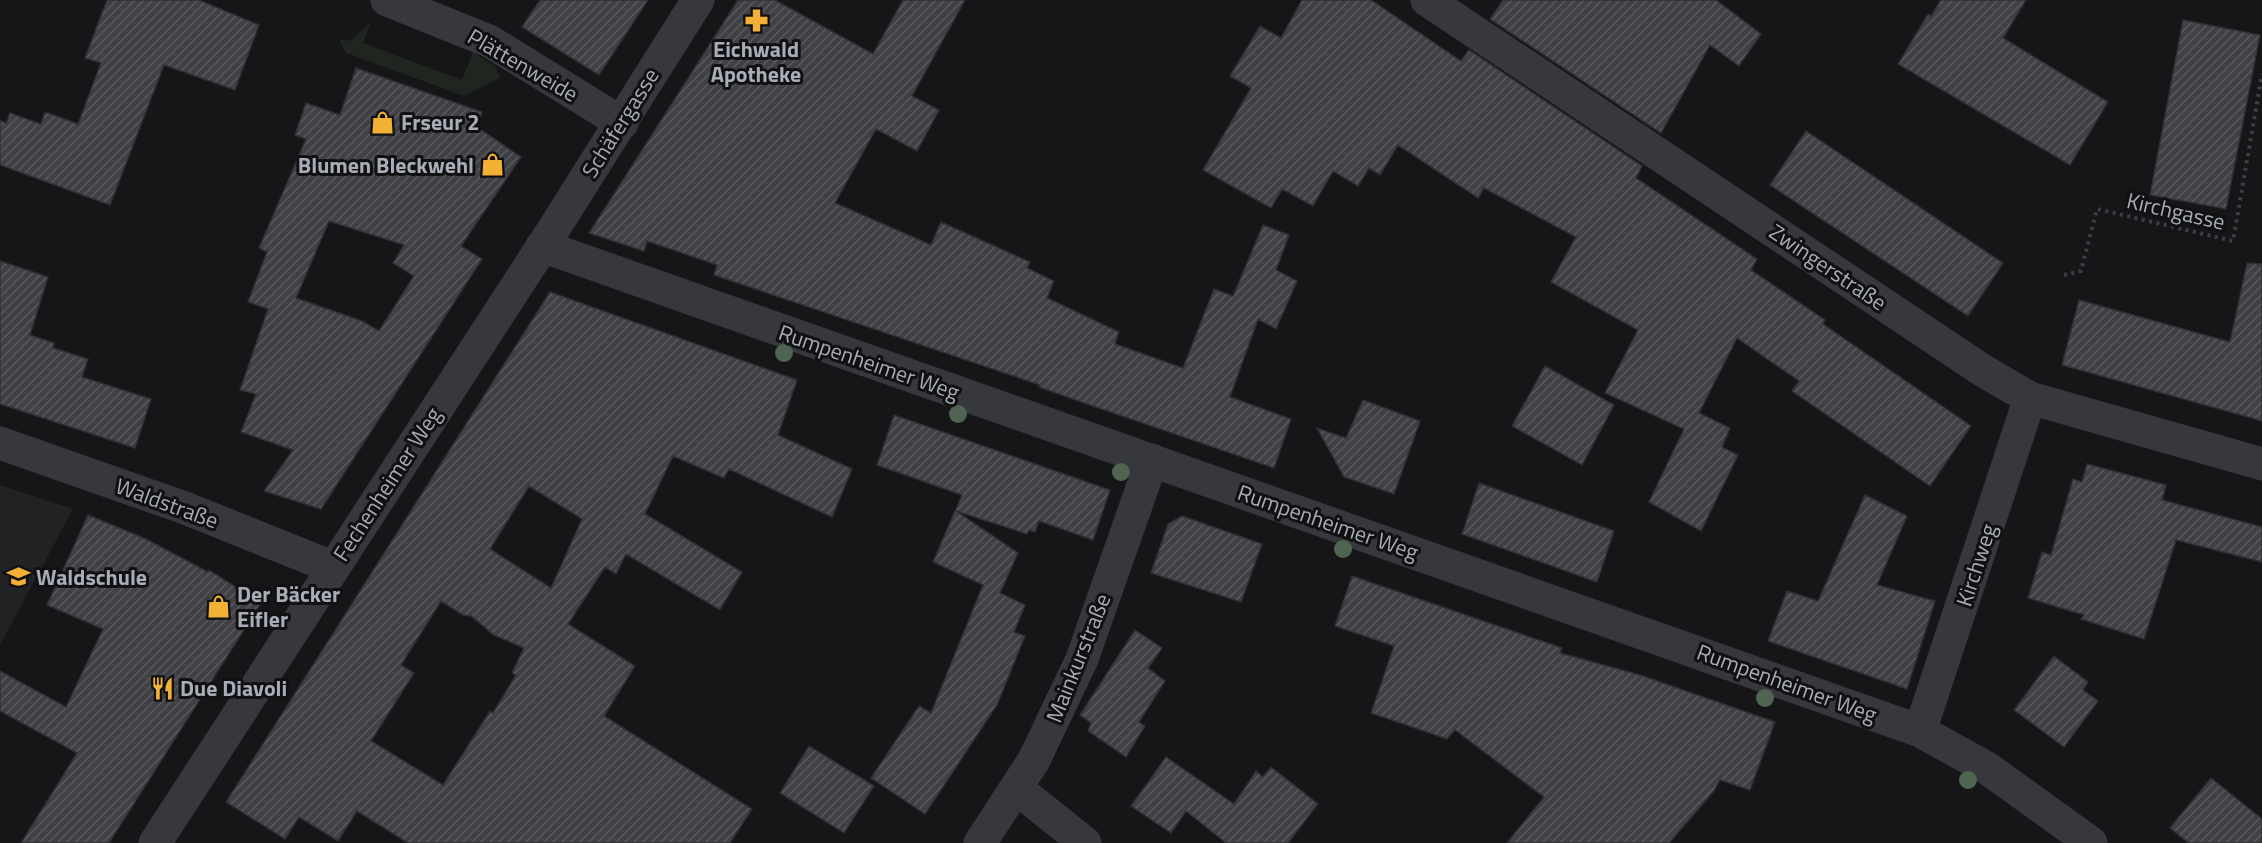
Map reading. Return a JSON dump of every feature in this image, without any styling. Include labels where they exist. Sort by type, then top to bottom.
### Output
[{"type":"street","name":"Plättenweide","points":[[387,0],[489,41],[622,123]]},
{"type":"street","name":"Schäfergasse","points":[[542,246],[698,0]]},
{"type":"street","name":"Zwingerstraße","points":[[1427,0],[1982,370],[2030,398],[2262,464]]},
{"type":"street","name":"Rumpenheimer Weg","points":[[542,246],[1920,731],[1988,768],[2091,843]]},
{"type":"street","name":"Fechenheimer Weg","points":[[155,843],[542,246]]},
{"type":"street","name":"Kirchweg","points":[[1920,731],[2030,398]]},
{"type":"street","name":"Waldstraße","points":[[0,443],[184,508],[332,567]]},
{"type":"street","name":"Mainkurstraße","points":[[980,843],[1034,760],[1082,659],[1152,460]]},
{"type":"street","points":[[1016,788],[1085,843]]},
{"type":"path","name":"Kirchgasse","points":[[2064,275],[2081,271],[2097,209],[2233,241],[2262,74]]},
{"type":"shaded area","points":[[371,22],[363,43],[462,80],[473,52],[495,67],[500,78],[464,96],[346,53],[339,39],[350,41]]},
{"type":"shaded area","name":"Waldschule","points":[[0,485],[73,509],[0,645]]},
{"type":"building","points":[[107,0],[199,0],[259,25],[235,90],[164,65],[110,205],[0,165],[0,120],[6,123],[10,113],[41,124],[45,112],[78,124],[101,63],[85,58]]},
{"type":"building","points":[[540,0],[648,0],[599,75],[522,27]]},
{"type":"building","points":[[738,0],[775,0],[873,54],[903,0],[965,0],[912,96],[939,110],[917,151],[876,129],[835,203],[931,245],[941,222],[1030,262],[1027,268],[1054,281],[1047,298],[1119,332],[1115,344],[1183,368],[1214,289],[1233,296],[1263,225],[1289,235],[1276,270],[1297,281],[1276,329],[1258,319],[1230,397],[1291,419],[1274,468],[1039,387],[1040,385],[714,275],[717,265],[647,241],[644,251],[589,233]]},
{"type":"building","points":[[1302,0],[1371,0],[1461,61],[1469,50],[1642,166],[1636,178],[1757,259],[1751,270],[1825,320],[1823,324],[1971,426],[1930,486],[1792,391],[1799,381],[1737,338],[1699,413],[1730,428],[1722,447],[1738,455],[1701,531],[1649,502],[1684,429],[1605,393],[1638,330],[1551,282],[1576,237],[1484,188],[1478,198],[1398,145],[1380,175],[1369,168],[1358,186],[1333,171],[1313,206],[1282,189],[1271,208],[1203,170],[1251,88],[1230,76],[1260,26],[1281,38]]},
{"type":"building","points":[[1503,0],[1716,0],[1761,34],[1739,66],[1710,45],[1661,133],[1490,19]]},
{"type":"building","points":[[1941,0],[2026,0],[2003,38],[2108,102],[2070,165],[1898,64],[1928,14],[1931,16]]},
{"type":"building","points":[[2183,20],[2260,35],[2226,209],[2150,195]]},
{"type":"building","points":[[356,68],[482,112],[477,127],[521,157],[461,246],[482,259],[321,509],[264,491],[293,450],[241,432],[256,394],[240,390],[268,309],[248,302],[267,252],[259,248],[306,139],[295,135],[306,103],[340,115]],"holes":[[[329,221],[404,245],[393,263],[414,276],[379,331],[362,321],[296,298]]]},
{"type":"building","points":[[1806,131],[2003,263],[1968,316],[1770,185]]},
{"type":"building","points":[[0,261],[48,277],[30,335],[54,343],[53,348],[88,359],[82,377],[151,399],[135,448],[0,404]]},
{"type":"building","points":[[2247,263],[2262,264],[2262,421],[2062,365],[2079,300],[2230,342]]},
{"type":"building","points":[[550,292],[797,380],[778,435],[852,469],[832,517],[729,469],[724,478],[673,456],[645,514],[742,572],[720,610],[626,554],[616,574],[605,567],[568,624],[635,666],[604,716],[752,809],[730,843],[408,843],[357,811],[338,841],[299,817],[285,839],[226,802]],"holes":[[[529,486],[582,519],[551,588],[490,549]],[[441,601],[463,615],[471,616],[494,635],[524,648],[512,673],[516,675],[493,713],[490,711],[443,785],[371,741],[414,673],[401,665]]]},
{"type":"building","points":[[1545,366],[1614,405],[1582,465],[1512,426]]},
{"type":"building","points":[[1363,400],[1420,421],[1394,494],[1344,477],[1317,428],[1346,438]]},
{"type":"building","points":[[894,415],[1110,490],[1093,540],[1039,521],[1035,532],[1029,530],[1027,534],[956,511],[1018,553],[1000,593],[1025,605],[1014,632],[1025,636],[997,705],[925,814],[871,778],[919,706],[931,713],[983,585],[933,562],[962,495],[877,465]]},
{"type":"building","points":[[2087,464],[2166,485],[2162,500],[2262,527],[2262,562],[2176,540],[2144,639],[2081,619],[2084,615],[2028,598],[2042,552],[2051,555],[2073,479],[2082,482]]},
{"type":"building","points":[[1479,483],[1614,531],[1597,582],[1462,534]]},
{"type":"building","points":[[1865,495],[1907,516],[1877,585],[1935,601],[1907,689],[1768,641],[1787,591],[1818,601]]},
{"type":"building","points":[[88,515],[146,539],[208,572],[209,570],[261,603],[109,843],[21,843],[77,753],[0,711],[0,671],[66,707],[103,629],[47,605]]},
{"type":"building","points":[[1182,516],[1262,544],[1241,602],[1151,573],[1168,524]]},
{"type":"building","points":[[1352,576],[1562,648],[1560,653],[1640,675],[1775,722],[1750,790],[1720,780],[1714,791],[1669,843],[1507,843],[1544,797],[1455,730],[1447,739],[1371,713],[1394,646],[1335,626]]},
{"type":"building","points":[[1135,630],[1162,648],[1148,668],[1165,681],[1139,722],[1145,726],[1126,757],[1088,731],[1091,723],[1080,715]]},
{"type":"building","points":[[2054,656],[2088,682],[2083,690],[2098,701],[2064,747],[2014,710]]},
{"type":"building","points":[[809,746],[874,786],[844,833],[780,793]]},
{"type":"building","points":[[1166,757],[1234,804],[1256,771],[1263,777],[1271,767],[1318,804],[1288,843],[1226,843],[1186,811],[1171,833],[1131,806]]},
{"type":"building","points":[[2211,778],[2262,819],[2262,843],[2189,843],[2170,828]]},
{"type":"place","name":"Eichwald Apotheke","points":[[756,20]]},
{"type":"place","name":"Frseur 2","points":[[383,122]]},
{"type":"place","name":"Blumen Bleckwehl","points":[[492,165]]},
{"type":"place","name":"Waldschule","points":[[18,577]]},
{"type":"place","name":"Der Bäcker Eifler","points":[[219,607]]},
{"type":"place","name":"Due Diavoli","points":[[162,688]]}]
